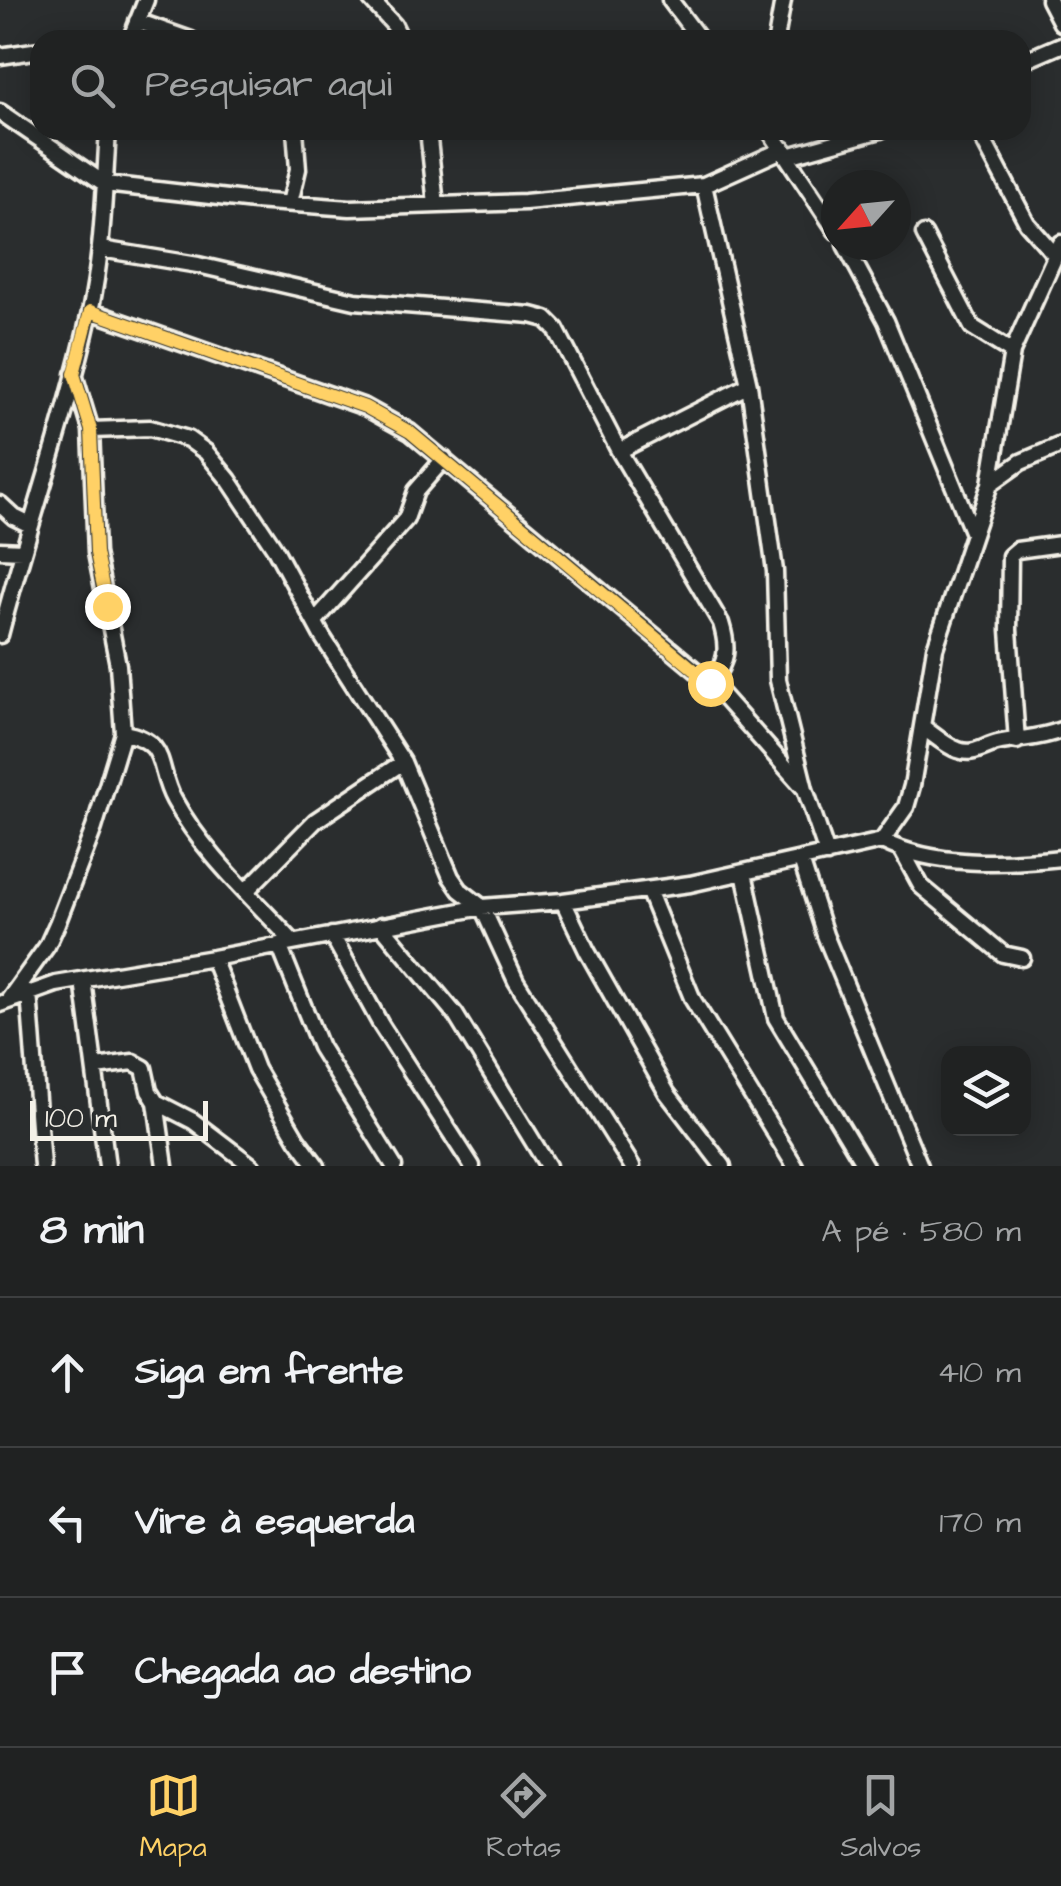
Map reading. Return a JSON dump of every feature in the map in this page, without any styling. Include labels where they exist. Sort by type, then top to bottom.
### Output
[{"type":"street","points":[[133,30],[146,0]]},
{"type":"street","points":[[670,0],[692,30]]},
{"type":"street","points":[[778,30],[783,0]]},
{"type":"street","points":[[1049,0],[1061,23]]},
{"type":"street","points":[[379,3],[396,30]]},
{"type":"street","points":[[136,22],[160,30]]},
{"type":"street","points":[[1031,58],[1061,44]]},
{"type":"street","points":[[0,56],[30,52]]},
{"type":"street","points":[[0,112],[30,133]]},
{"type":"street","points":[[41,140],[105,184],[350,208],[555,200],[704,184],[786,153],[835,140]]},
{"type":"street","points":[[0,635],[22,551],[66,416],[90,311],[101,249],[107,140]]},
{"type":"street","points":[[290,204],[298,169],[296,140]]},
{"type":"street","points":[[429,140],[436,205]]},
{"type":"street","points":[[776,140],[821,208]]},
{"type":"street","points":[[882,841],[906,807],[924,728],[936,648],[990,484],[1012,352],[1058,249],[1027,223],[983,140]]},
{"type":"street","points":[[704,184],[749,386],[777,588],[778,680],[827,854]]},
{"type":"street","points":[[924,234],[972,327],[1012,352]]},
{"type":"street","points":[[101,249],[198,266],[335,298],[546,319],[566,347],[619,451],[721,624],[728,646],[722,668],[710,683]]},
{"type":"street","points":[[853,260],[886,321],[972,532]]},
{"type":"street","points":[[90,311],[365,407],[410,432],[710,683],[806,789]]},
{"type":"street","points":[[4,1002],[47,946],[58,924],[123,734],[118,664],[96,553],[91,430],[74,374]]},
{"type":"street","points":[[619,451],[749,386]]},
{"type":"street","points":[[91,430],[150,428],[188,439],[206,452],[247,504],[403,762],[451,876],[460,890],[482,907],[516,981],[632,1166]]},
{"type":"street","points":[[990,484],[1021,462],[1058,446],[1061,466]]},
{"type":"street","points":[[315,621],[406,519],[416,491],[444,459]]},
{"type":"street","points":[[0,504],[30,525]]},
{"type":"street","points":[[1016,741],[1010,556],[1017,550],[1061,544]]},
{"type":"street","points":[[0,550],[22,551]]},
{"type":"street","points":[[924,728],[966,752],[1034,740],[1061,730]]},
{"type":"street","points":[[123,734],[140,736],[159,752],[175,803],[286,944],[320,1047],[394,1166]]},
{"type":"street","points":[[246,891],[315,821],[403,762]]},
{"type":"street","points":[[4,1002],[83,980],[381,925],[482,907],[648,890],[744,873],[882,841],[902,851],[995,861],[1061,858]]},
{"type":"street","points":[[902,851],[921,886],[1002,954],[1022,958]]},
{"type":"street","points":[[801,860],[824,935],[920,1166]]},
{"type":"street","points":[[744,873],[776,1018],[865,1166]]},
{"type":"street","points":[[648,890],[694,1000],[795,1166]]},
{"type":"street","points":[[563,900],[587,951],[667,1092],[723,1166]]},
{"type":"street","points":[[381,925],[455,1014],[548,1166]]},
{"type":"street","points":[[332,935],[381,1025],[472,1166]]},
{"type":"street","points":[[213,958],[256,1070],[318,1166]]},
{"type":"street","points":[[83,980],[107,1166]]},
{"type":"street","points":[[29,992],[42,1166]]},
{"type":"street","points":[[96,1067],[139,1064],[156,1102],[165,1166]]},
{"type":"street","points":[[156,1102],[193,1120],[252,1166]]},
{"type":"route","points":[[107,606],[96,553],[91,430],[74,374],[90,311],[365,407],[410,432],[710,683]]}]
